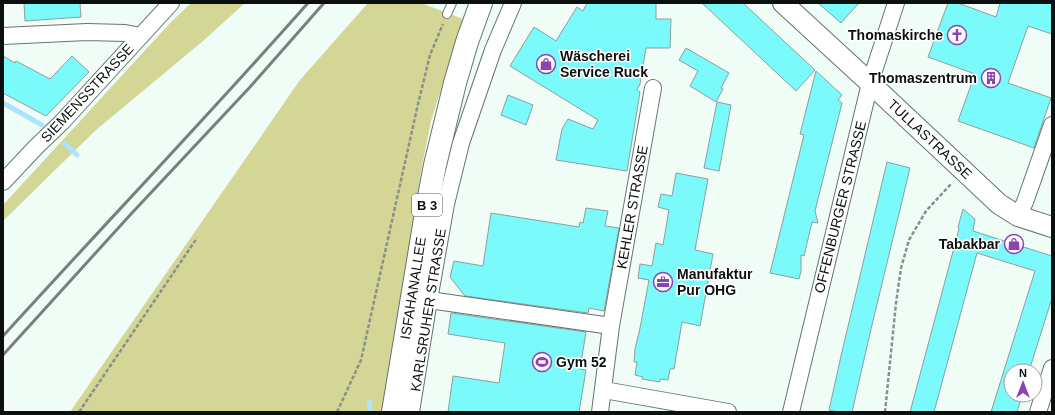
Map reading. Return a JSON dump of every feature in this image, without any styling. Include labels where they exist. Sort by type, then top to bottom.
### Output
[{"type":"highway","name":"ISFAHANALLEE","points":[[393,412],[435,165],[455,83],[467,42],[481,3]]},
{"type":"street","name":"SIEMENSSTRASSE","points":[[3,182],[62,122],[171,3]]},
{"type":"street","name":"KARLSRUHER STRASSE","points":[[412,412],[429,300],[446,204],[461,143],[493,50],[513,3]]},
{"type":"street","name":"TULLASTRASSE","points":[[783,3],[999,204],[1018,216],[1052,227]]},
{"type":"street","name":"OFFENBURGER STRASSE","points":[[791,412],[870,83],[896,3]]},
{"type":"street","points":[[3,36],[87,32],[125,33],[141,36]]},
{"type":"street","name":"KEHLER STRASSE","points":[[600,412],[611,326],[653,88]]},
{"type":"street","points":[[1018,216],[1025,202],[1052,125]]},
{"type":"street","points":[[429,300],[611,326]]},
{"type":"street","points":[[1038,412],[1052,368]]},
{"type":"street","points":[[604,390],[728,412]]},
{"type":"lane","points":[[447,14],[452,3]]},
{"type":"path","points":[[337,412],[361,360],[430,55],[447,14]]},
{"type":"path","points":[[885,412],[896,303],[901,268],[909,240],[926,211],[963,170]]},
{"type":"path","points":[[79,412],[197,238]]},
{"type":"green space","points":[[191,3],[245,3],[203,41],[96,130],[3,221],[3,205],[171,22]]},
{"type":"green space","points":[[368,3],[421,3],[463,19],[431,121],[422,166],[382,412],[70,412],[300,80]]},
{"type":"building","points":[[24,3],[80,3],[81,17],[25,21]]},
{"type":"building","points":[[587,3],[656,3],[656,19],[671,19],[670,48],[646,48],[640,84],[637,90],[640,92],[627,171],[556,160],[562,129],[568,119],[593,129],[598,120],[510,66],[534,27],[556,41],[577,7],[583,11]]},
{"type":"building","points":[[702,3],[743,3],[815,70],[796,91]]},
{"type":"building","points":[[818,3],[859,3],[841,23]]},
{"type":"building","name":"Thomaszentrum","points":[[948,3],[958,3],[996,17],[1000,3],[1052,3],[1052,34],[1028,26],[1008,83],[1051,98],[1034,148],[958,121],[975,74],[928,57]]},
{"type":"building","points":[[686,48],[729,73],[716,102],[690,86],[698,71],[679,60]]},
{"type":"building","points":[[3,56],[15,63],[16,61],[50,79],[72,56],[89,72],[46,116],[3,93]]},
{"type":"building","points":[[816,71],[842,95],[838,100],[842,103],[815,211],[818,223],[812,222],[804,256],[801,255],[801,271],[799,279],[770,273],[804,135],[800,134]]},
{"type":"building","points":[[508,95],[533,105],[526,125],[501,115]]},
{"type":"building","points":[[717,102],[731,105],[719,171],[704,168]]},
{"type":"building","points":[[887,162],[910,168],[852,412],[829,410],[841,356]]},
{"type":"building","points":[[676,173],[708,179],[695,250],[713,254],[700,326],[682,322],[674,369],[670,369],[668,380],[660,379],[660,382],[642,379],[643,377],[635,375],[637,362],[634,362],[635,349],[649,280],[638,278],[640,264],[652,266],[656,243],[663,245],[669,210],[658,207],[661,194],[672,196]]},
{"type":"building","points":[[586,208],[608,211],[605,226],[619,228],[604,311],[589,308],[588,313],[465,296],[450,277],[454,261],[483,266],[491,213],[579,227],[580,222],[583,223]]},
{"type":"building","points":[[963,209],[975,219],[973,231],[1052,256],[1052,298],[1032,363],[1006,363],[1035,271],[977,253],[934,412],[910,412],[959,229],[958,227]]},
{"type":"building","points":[[451,313],[586,332],[580,369],[586,370],[579,412],[448,412],[453,376],[499,383],[505,343],[448,334]]},
{"type":"building","points":[[1003,374],[1003,403],[1020,403],[1017,412],[991,412]]},
{"type":"waterway","points":[[3,103],[42,125]]},
{"type":"waterway","points":[[65,144],[77,155]]},
{"type":"waterway","points":[[369,402],[370,412]]},
{"type":"railway","points":[[3,336],[308,3]]},
{"type":"railway","points":[[3,355],[131,214],[250,87],[324,3]]},
{"type":"place","name":"Thomaskirche","points":[[957,35]]},
{"type":"place","name":"Wäscherei Service Ruck","points":[[546,64]]},
{"type":"place","name":"Thomaszentrum","points":[[991,78]]},
{"type":"place","name":"Tabakbar","points":[[1014,244]]},
{"type":"place","name":"Manufaktur Pur OHG","points":[[663,282]]},
{"type":"place","name":"Gym 52","points":[[542,362]]}]
